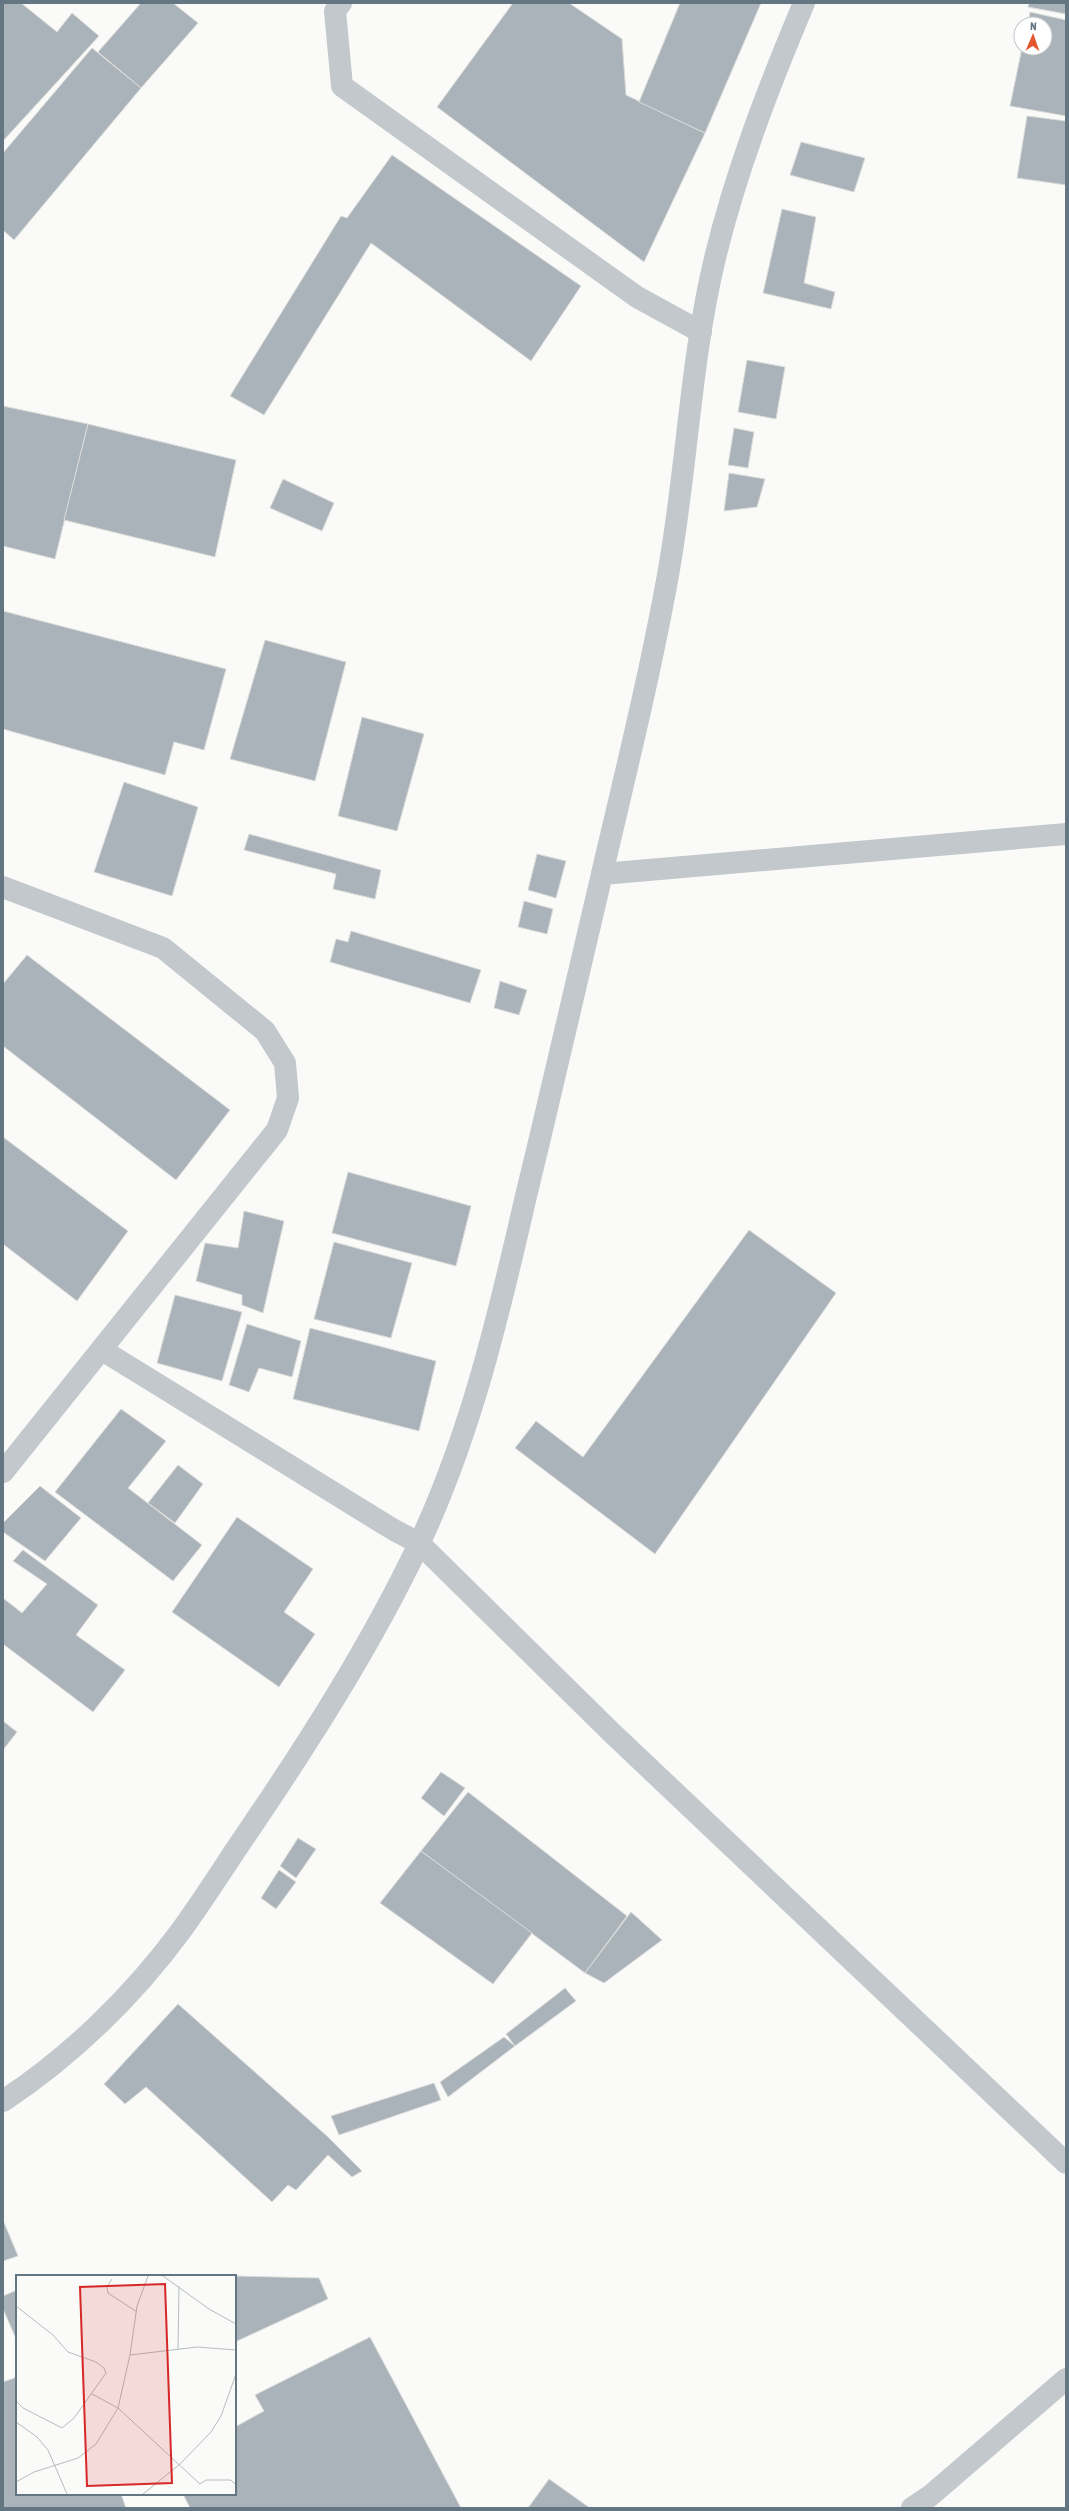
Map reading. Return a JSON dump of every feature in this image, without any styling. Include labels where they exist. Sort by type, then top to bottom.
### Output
[{"type":"street","points":[[341,3],[335,11],[342,86],[637,296],[701,332]]},
{"type":"street","points":[[3,2101],[30,2084],[81,2040],[128,1994],[179,1933],[279,1786],[366,1646],[419,1543],[470,1411],[496,1325],[602,874],[668,574],[701,332],[715,258],[747,149],[778,64],[804,3]]},
{"type":"street","points":[[602,874],[1066,834]]},
{"type":"street","points":[[3,887],[163,948],[265,1031],[285,1063],[288,1098],[277,1130],[3,1472]]},
{"type":"street","points":[[102,1350],[394,1530],[419,1543],[611,1732],[1066,2163]]},
{"type":"street","points":[[912,2508],[930,2496],[1066,2379]]},
{"type":"building","points":[[3,3],[21,3],[57,32],[72,13],[99,36],[3,141]]},
{"type":"building","points":[[141,3],[173,3],[198,23],[141,88],[98,52]]},
{"type":"building","points":[[513,3],[569,3],[622,39],[626,95],[705,133],[644,262],[437,107]]},
{"type":"building","points":[[680,3],[761,3],[705,133],[639,102]]},
{"type":"building","points":[[1029,3],[1066,3],[1066,14],[1028,7]]},
{"type":"building","points":[[1030,12],[1048,16],[1029,16]]},
{"type":"building","points":[[1053,17],[1066,20],[1066,116],[1010,106],[1020,56],[1053,56]]},
{"type":"building","points":[[92,48],[141,88],[14,240],[3,230],[3,153]]},
{"type":"building","points":[[1027,116],[1066,121],[1066,185],[1017,178]]},
{"type":"building","points":[[801,142],[865,158],[854,192],[790,175]]},
{"type":"building","points":[[392,155],[581,286],[531,361],[371,243],[264,415],[230,396],[341,216],[347,218]]},
{"type":"building","points":[[782,209],[816,217],[804,283],[835,292],[831,309],[763,293]]},
{"type":"building","points":[[747,360],[785,367],[776,419],[738,412]]},
{"type":"building","points":[[3,406],[88,424],[55,559],[3,546]]},
{"type":"building","points":[[88,424],[236,460],[215,557],[64,520]]},
{"type":"building","points":[[734,428],[754,432],[748,468],[728,465]]},
{"type":"building","points":[[729,473],[765,479],[757,507],[724,511]]},
{"type":"building","points":[[283,479],[334,503],[322,531],[270,508]]},
{"type":"building","points":[[3,611],[226,669],[204,750],[174,742],[165,775],[3,729]]},
{"type":"building","points":[[265,640],[346,662],[315,781],[230,759]]},
{"type":"building","points":[[362,717],[424,734],[397,831],[338,816]]},
{"type":"building","points":[[124,782],[198,807],[172,896],[94,872]]},
{"type":"building","points":[[249,834],[381,870],[375,899],[333,889],[336,874],[244,850]]},
{"type":"building","points":[[537,854],[566,861],[556,898],[528,890]]},
{"type":"building","points":[[524,901],[553,909],[547,934],[518,927]]},
{"type":"building","points":[[351,931],[481,970],[470,1003],[330,962],[336,939],[348,942]]},
{"type":"building","points":[[27,955],[230,1110],[176,1180],[3,1046],[3,984]]},
{"type":"building","points":[[500,981],[527,990],[519,1015],[494,1008]]},
{"type":"building","points":[[3,1137],[128,1231],[77,1301],[3,1244]]},
{"type":"building","points":[[348,1172],[471,1206],[456,1266],[332,1233]]},
{"type":"building","points":[[244,1211],[284,1221],[263,1313],[242,1305],[242,1295],[196,1281],[205,1243],[238,1248]]},
{"type":"building","points":[[749,1230],[836,1293],[655,1554],[515,1448],[536,1421],[583,1457]]},
{"type":"building","points":[[334,1242],[412,1263],[391,1338],[314,1319]]},
{"type":"building","points":[[175,1295],[242,1312],[222,1381],[157,1363]]},
{"type":"building","points":[[247,1324],[301,1341],[292,1377],[259,1368],[249,1392],[229,1385]]},
{"type":"building","points":[[310,1328],[436,1361],[419,1431],[293,1399]]},
{"type":"building","points":[[121,1409],[166,1441],[128,1488],[202,1545],[173,1581],[55,1492]]},
{"type":"building","points":[[178,1465],[203,1484],[175,1523],[148,1503]]},
{"type":"building","points":[[40,1486],[81,1518],[45,1561],[3,1532],[3,1523]]},
{"type":"building","points":[[237,1517],[313,1569],[284,1612],[315,1634],[279,1687],[172,1612]]},
{"type":"building","points":[[23,1550],[98,1605],[76,1635],[125,1670],[93,1712],[3,1644],[3,1598],[22,1613],[47,1584],[13,1561]]},
{"type":"building","points":[[3,1721],[17,1732],[3,1750]]},
{"type":"building","points":[[441,1772],[465,1788],[444,1816],[421,1798]]},
{"type":"building","points":[[468,1792],[627,1916],[585,1973],[421,1851]]},
{"type":"building","points":[[298,1838],[316,1849],[296,1878],[280,1866]]},
{"type":"building","points":[[421,1851],[532,1933],[493,1984],[380,1903]]},
{"type":"building","points":[[279,1870],[296,1882],[276,1909],[261,1898]]},
{"type":"building","points":[[631,1912],[662,1940],[604,1983],[585,1973]]},
{"type":"building","points":[[565,1988],[576,2001],[515,2046],[506,2034]]},
{"type":"building","points":[[178,2004],[327,2136],[362,2171],[352,2177],[328,2155],[296,2190],[288,2185],[272,2202],[146,2087],[125,2104],[104,2084]]},
{"type":"building","points":[[504,2037],[515,2046],[448,2097],[440,2082]]},
{"type":"building","points":[[434,2083],[441,2100],[339,2135],[331,2116]]},
{"type":"building","points":[[3,2220],[18,2256],[3,2261]]},
{"type":"building","points":[[236,2276],[319,2278],[328,2299],[236,2342]]},
{"type":"building","points":[[16,2290],[16,2339],[3,2309],[3,2296]]},
{"type":"building","points":[[370,2337],[461,2508],[190,2508],[184,2495],[236,2495],[236,2426],[264,2411],[255,2395]]},
{"type":"building","points":[[16,2377],[16,2495],[121,2495],[126,2508],[3,2508],[3,2382]]},
{"type":"building","points":[[549,2479],[590,2508],[528,2508]]}]
